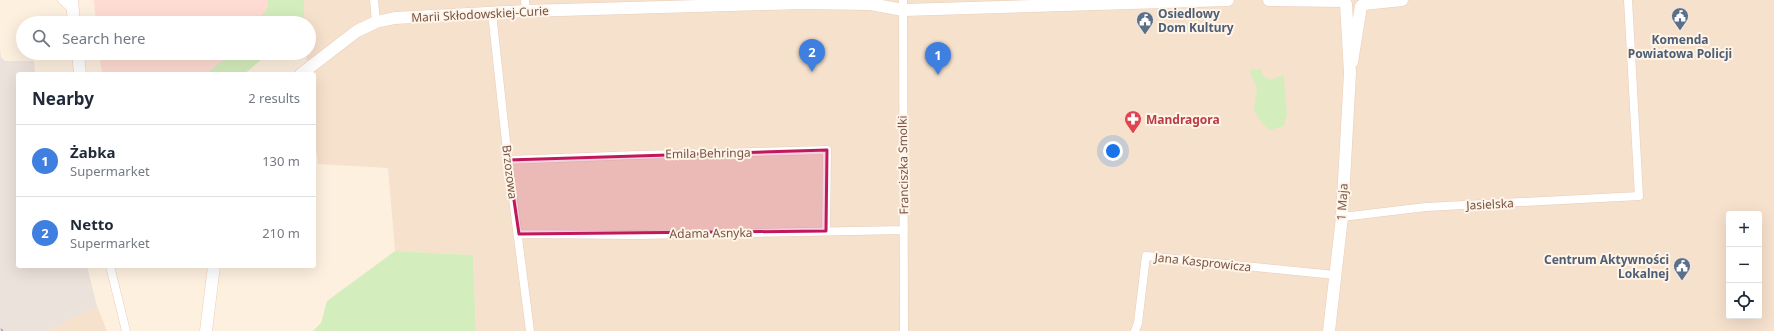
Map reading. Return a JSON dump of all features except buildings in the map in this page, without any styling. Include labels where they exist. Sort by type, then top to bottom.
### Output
[{"type":"street","points":[[62,0],[72,5],[73,16]]},
{"type":"street","points":[[374,0],[376,22]]},
{"type":"street","name":"Marii Skłodowskiej-Curie","points":[[304,72],[340,43],[358,31],[376,22],[395,18],[492,13],[526,6],[829,3],[903,5],[1228,0]]},
{"type":"street","points":[[1270,0],[1344,2],[1354,8],[1364,3],[1402,0]]},
{"type":"street","name":"Jasielska","points":[[1342,217],[1426,207],[1638,196],[1628,0]]},
{"type":"street","name":"1 Maja","points":[[1329,331],[1342,217],[1350,73],[1344,2]]},
{"type":"street","name":"1 Maja","points":[[1350,73],[1364,3]]},
{"type":"street","name":"Franciszka Smolki","points":[[903,5],[904,331]]},
{"type":"street","name":"Brzozowa","points":[[492,13],[508,160],[519,234],[530,331]]},
{"type":"street","points":[[79,60],[80,72]]},
{"type":"street","name":"Emila Behringa","points":[[508,160],[827,150],[826,231]]},
{"type":"street","name":"Adama Asnyka","points":[[519,234],[638,234],[904,230]]},
{"type":"street","name":"Jana Kasprowicza","points":[[1135,331],[1138,322],[1146,256],[1281,271],[1335,275]]},
{"type":"street","points":[[110,268],[126,331]]},
{"type":"street","points":[[206,331],[214,268]]},
{"type":"highlighted area","points":[[827,150],[826,231],[519,234],[508,160]]},
{"type":"shaded area","points":[[94,0],[304,0],[304,16],[95,16]]},
{"type":"shaded area","points":[[304,0],[1774,0],[1774,331],[476,331],[473,255],[395,251],[388,168],[318,164],[316,150],[316,72],[308,72],[307,60],[316,60],[316,16],[304,16]]},
{"type":"shaded area","points":[[0,50],[1,57],[5,61],[34,61],[35,72],[16,72],[16,268],[88,268],[97,306],[47,331],[0,331]]},
{"type":"shaded area","points":[[100,60],[261,60],[246,72],[102,72]]},
{"type":"shaded area","points":[[97,306],[107,331],[47,331]]},
{"type":"green space","points":[[267,0],[304,0],[304,16],[262,16],[268,7]]},
{"type":"green space","points":[[223,60],[261,60],[246,72],[208,72]]},
{"type":"green space","points":[[1262,69],[1262,75],[1270,80],[1283,75],[1284,80],[1287,114],[1284,126],[1270,130],[1262,123],[1254,110],[1257,89],[1249,70]]},
{"type":"green space","points":[[395,251],[473,255],[476,331],[313,331],[321,323],[327,301]]},
{"type":"place","name":"Komenda Powiatowa Policji","points":[[1680,31]]},
{"type":"place","name":"Osiedlowy Dom Kultury","points":[[1145,35]]},
{"type":"place","name":"Netto","points":[[812,72]]},
{"type":"place","name":"Żabka","points":[[938,75]]},
{"type":"place","name":"Mandragora","points":[[1133,134]]},
{"type":"place","name":"Centrum Aktywności Lokalnej","points":[[1682,281]]}]
